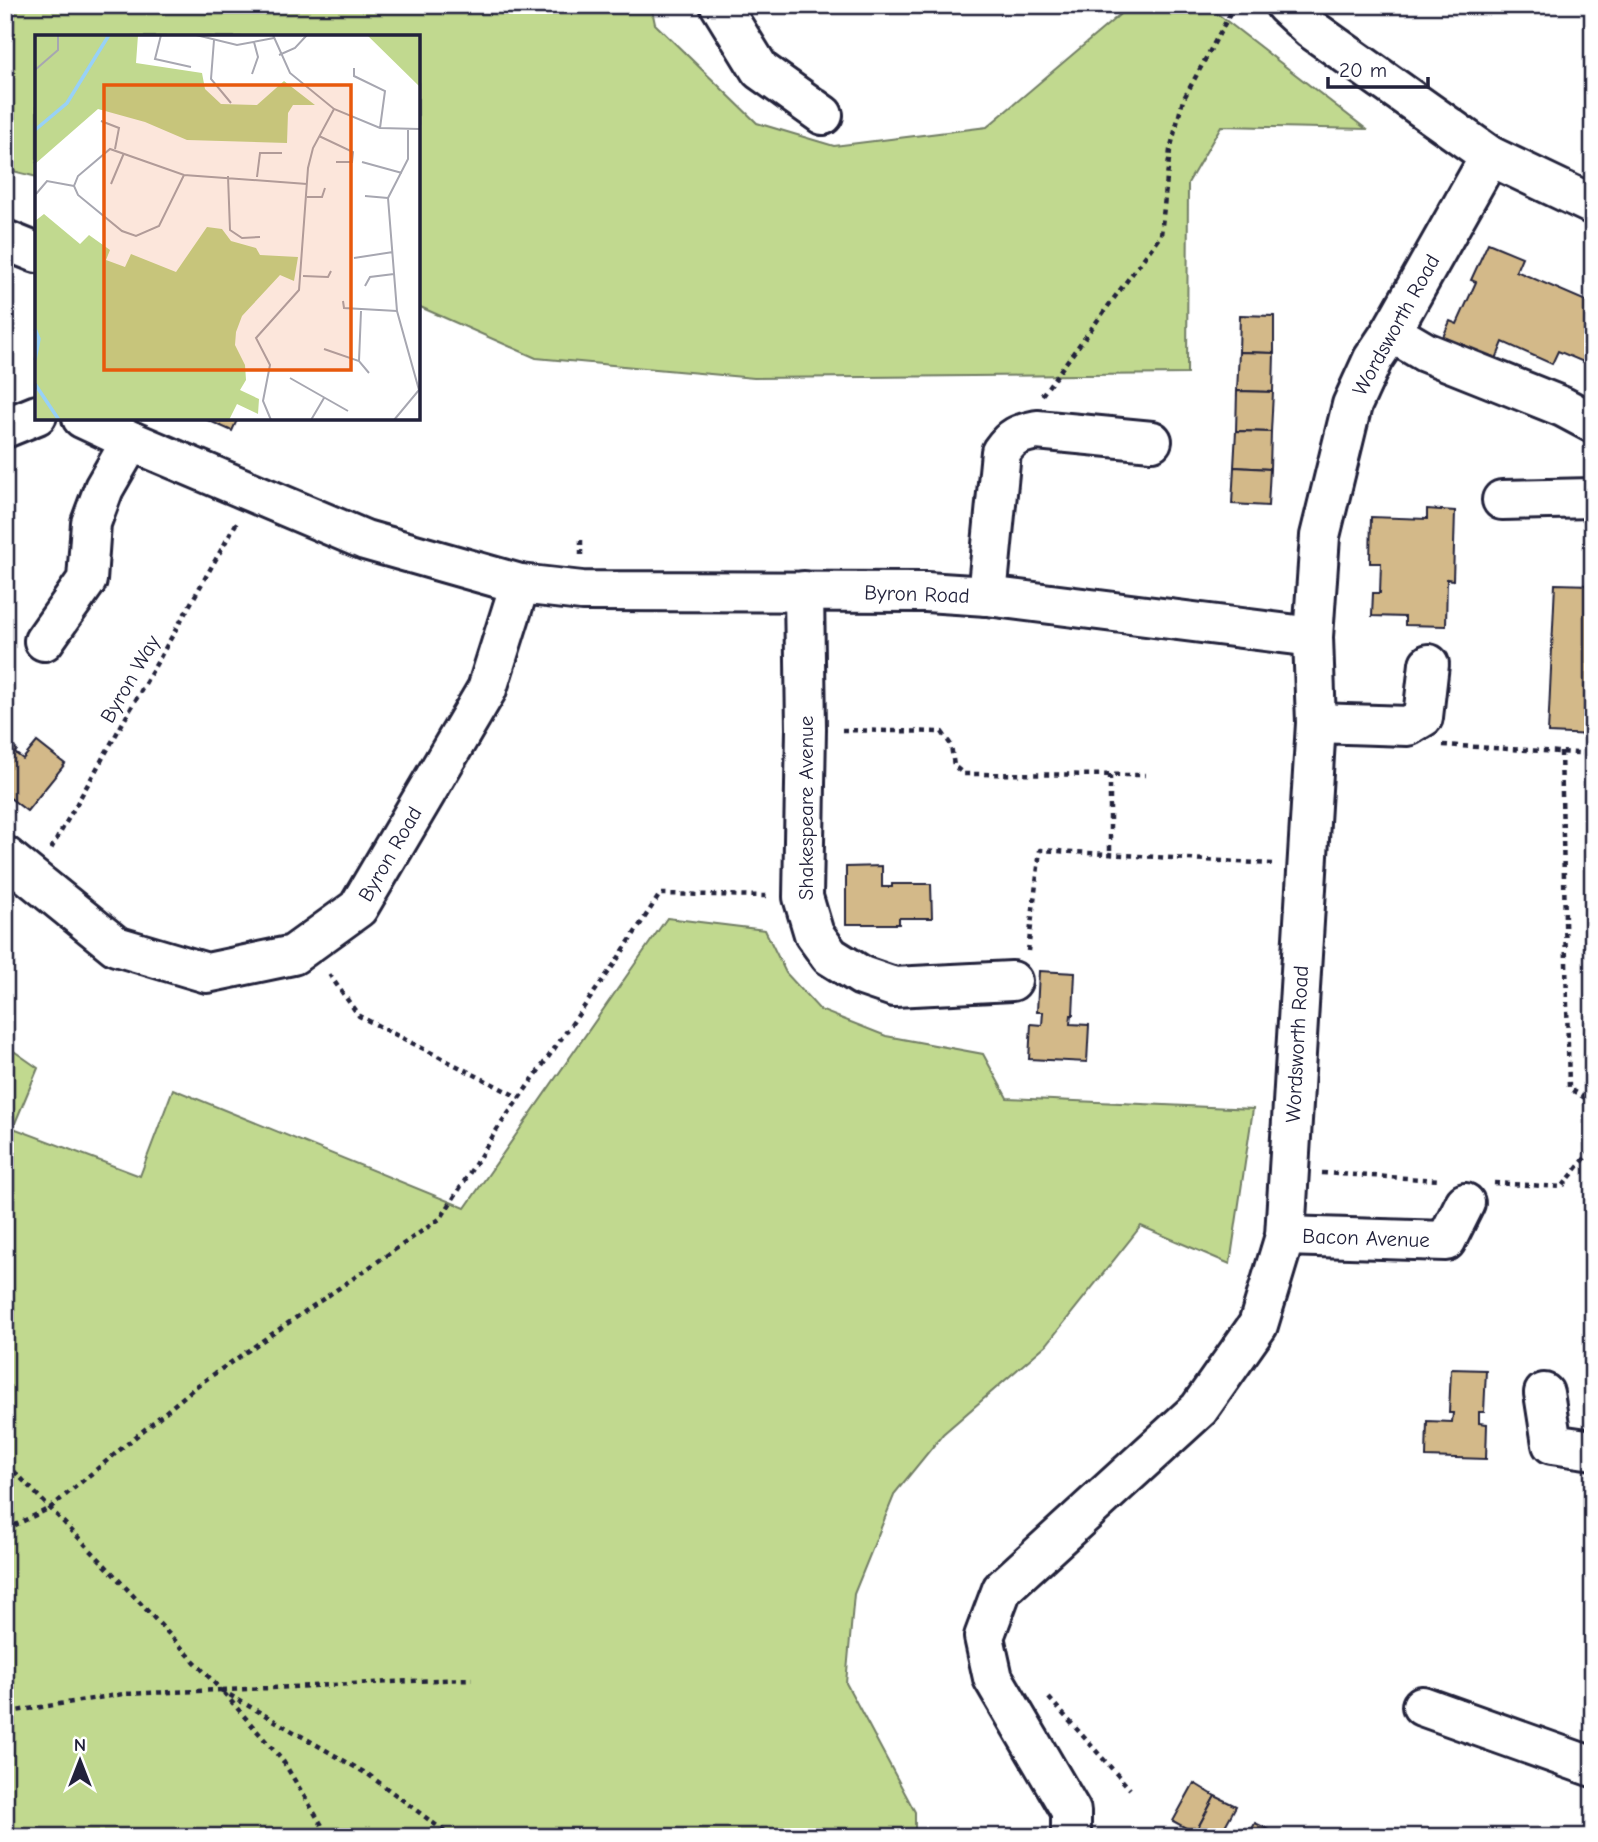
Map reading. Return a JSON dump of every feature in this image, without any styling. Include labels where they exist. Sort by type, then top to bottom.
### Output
[{"type":"street","points":[[720,5],[760,70],[823,115]]},
{"type":"street","points":[[1285,5],[1311,29],[1490,156],[1593,205]]},
{"type":"street","name":"Wordsworth Road","points":[[1071,1837],[1071,1811],[993,1678],[984,1637],[1002,1589],[1199,1409],[1258,1325],[1286,1236],[1316,723],[1313,637],[1320,536],[1352,405],[1373,359],[1391,332],[1490,156]]},
{"type":"street","points":[[5,240],[35,252]]},
{"type":"street","points":[[1391,332],[1425,352],[1563,407],[1593,423]]},
{"type":"street","points":[[5,428],[35,416]]},
{"type":"street","name":"Byron Road","points":[[86,420],[365,540],[520,584],[582,592],[926,592],[987,596],[1313,637]]},
{"type":"street","points":[[987,596],[1001,452],[1011,438],[1037,430],[1152,441]]},
{"type":"street","points":[[44,641],[87,580],[91,523],[104,488],[131,441]]},
{"type":"street","points":[[1502,499],[1593,498]]},
{"type":"street","name":"Byron Road","points":[[19,868],[116,947],[207,973],[293,955],[358,908],[487,689],[520,584]]},
{"type":"street","name":"Shakespeare Avenue","points":[[804,591],[806,729],[803,897],[814,934],[830,956],[862,976],[894,987],[1012,981]]},
{"type":"street","points":[[1316,723],[1408,726],[1423,717],[1429,664]]},
{"type":"street","name":"Bacon Avenue","points":[[1286,1236],[1446,1241],[1465,1203]]},
{"type":"street","points":[[1544,1393],[1552,1444],[1593,1450]]},
{"type":"street","points":[[1422,1706],[1593,1767]]},
{"type":"path","points":[[1011,438],[1161,235],[1170,150],[1183,100],[1235,5]]},
{"type":"path","name":"Byron Way","points":[[19,868],[253,494]]},
{"type":"path","points":[[1408,726],[1423,744],[1593,754]]},
{"type":"path","points":[[806,729],[942,732],[951,746],[954,766],[964,774],[1146,775]]},
{"type":"path","points":[[1561,752],[1569,1088],[1593,1103]]},
{"type":"path","points":[[1110,775],[1110,854]]},
{"type":"path","points":[[1012,981],[1029,948],[1040,850],[1307,866]]},
{"type":"path","points":[[5,1530],[50,1508],[198,1385],[441,1219],[498,1128],[660,894],[803,897]]},
{"type":"path","points":[[308,944],[359,1016],[520,1098]]},
{"type":"path","points":[[5,1467],[17,1474],[103,1562],[221,1690],[283,1761],[330,1837]]},
{"type":"path","points":[[5,1711],[123,1694],[472,1679]]},
{"type":"path","points":[[221,1690],[369,1774],[452,1837]]},
{"type":"path","points":[[1048,1696],[1130,1789]]},
{"type":"green space","points":[[5,5],[651,5],[655,24],[757,123],[834,146],[987,127],[1131,5],[1206,5],[1366,129],[1221,126],[1188,183],[1187,374],[754,378],[536,358],[420,307],[420,35],[35,35],[35,176],[5,169]]},
{"type":"green space","points":[[667,918],[765,930],[786,973],[820,1010],[886,1036],[983,1054],[1007,1098],[1253,1109],[1230,1264],[1141,1226],[1047,1344],[943,1434],[895,1493],[854,1594],[846,1683],[915,1812],[915,1837],[5,1837],[5,1045],[38,1068],[13,1128],[140,1176],[173,1089],[465,1208]]},
{"type":"building","points":[[1488,243],[1522,257],[1516,271],[1588,302],[1593,292],[1593,366],[1558,351],[1552,364],[1503,342],[1492,369],[1439,346],[1450,321],[1457,324],[1476,282],[1471,280]]},
{"type":"building","points":[[1240,315],[1274,316],[1274,353],[1239,352]]},
{"type":"building","points":[[1239,352],[1274,353],[1273,392],[1237,391]]},
{"type":"building","points":[[1237,391],[1273,392],[1271,432],[1236,431]]},
{"type":"building","points":[[207,420],[237,420],[232,431]]},
{"type":"building","points":[[1236,431],[1271,432],[1270,469],[1234,467]]},
{"type":"building","points":[[1234,467],[1270,469],[1268,506],[1232,504]]},
{"type":"building","points":[[1427,509],[1455,511],[1453,580],[1447,579],[1446,626],[1405,625],[1405,617],[1372,616],[1373,593],[1380,593],[1381,563],[1370,563],[1371,517],[1427,519]]},
{"type":"building","points":[[1555,584],[1593,585],[1593,735],[1548,733]]},
{"type":"building","points":[[5,740],[23,759],[37,742],[65,764],[27,811],[5,794]]},
{"type":"building","points":[[882,866],[882,887],[892,887],[892,884],[931,884],[932,918],[899,918],[899,924],[846,924],[846,867]]},
{"type":"building","points":[[1039,971],[1075,973],[1073,1015],[1070,1024],[1089,1025],[1087,1062],[1029,1059],[1031,1024],[1042,1025],[1043,1012],[1037,1012]]},
{"type":"building","points":[[1451,1369],[1486,1370],[1484,1412],[1479,1412],[1479,1423],[1487,1424],[1486,1459],[1426,1457],[1427,1421],[1452,1422],[1453,1413],[1449,1413]]},
{"type":"building","points":[[1194,1783],[1215,1796],[1195,1833],[1173,1821]]},
{"type":"building","points":[[1215,1796],[1236,1806],[1219,1837],[1202,1837],[1195,1833]]},
{"type":"building","points":[[1255,1823],[1276,1833],[1274,1837],[1248,1837]]}]
